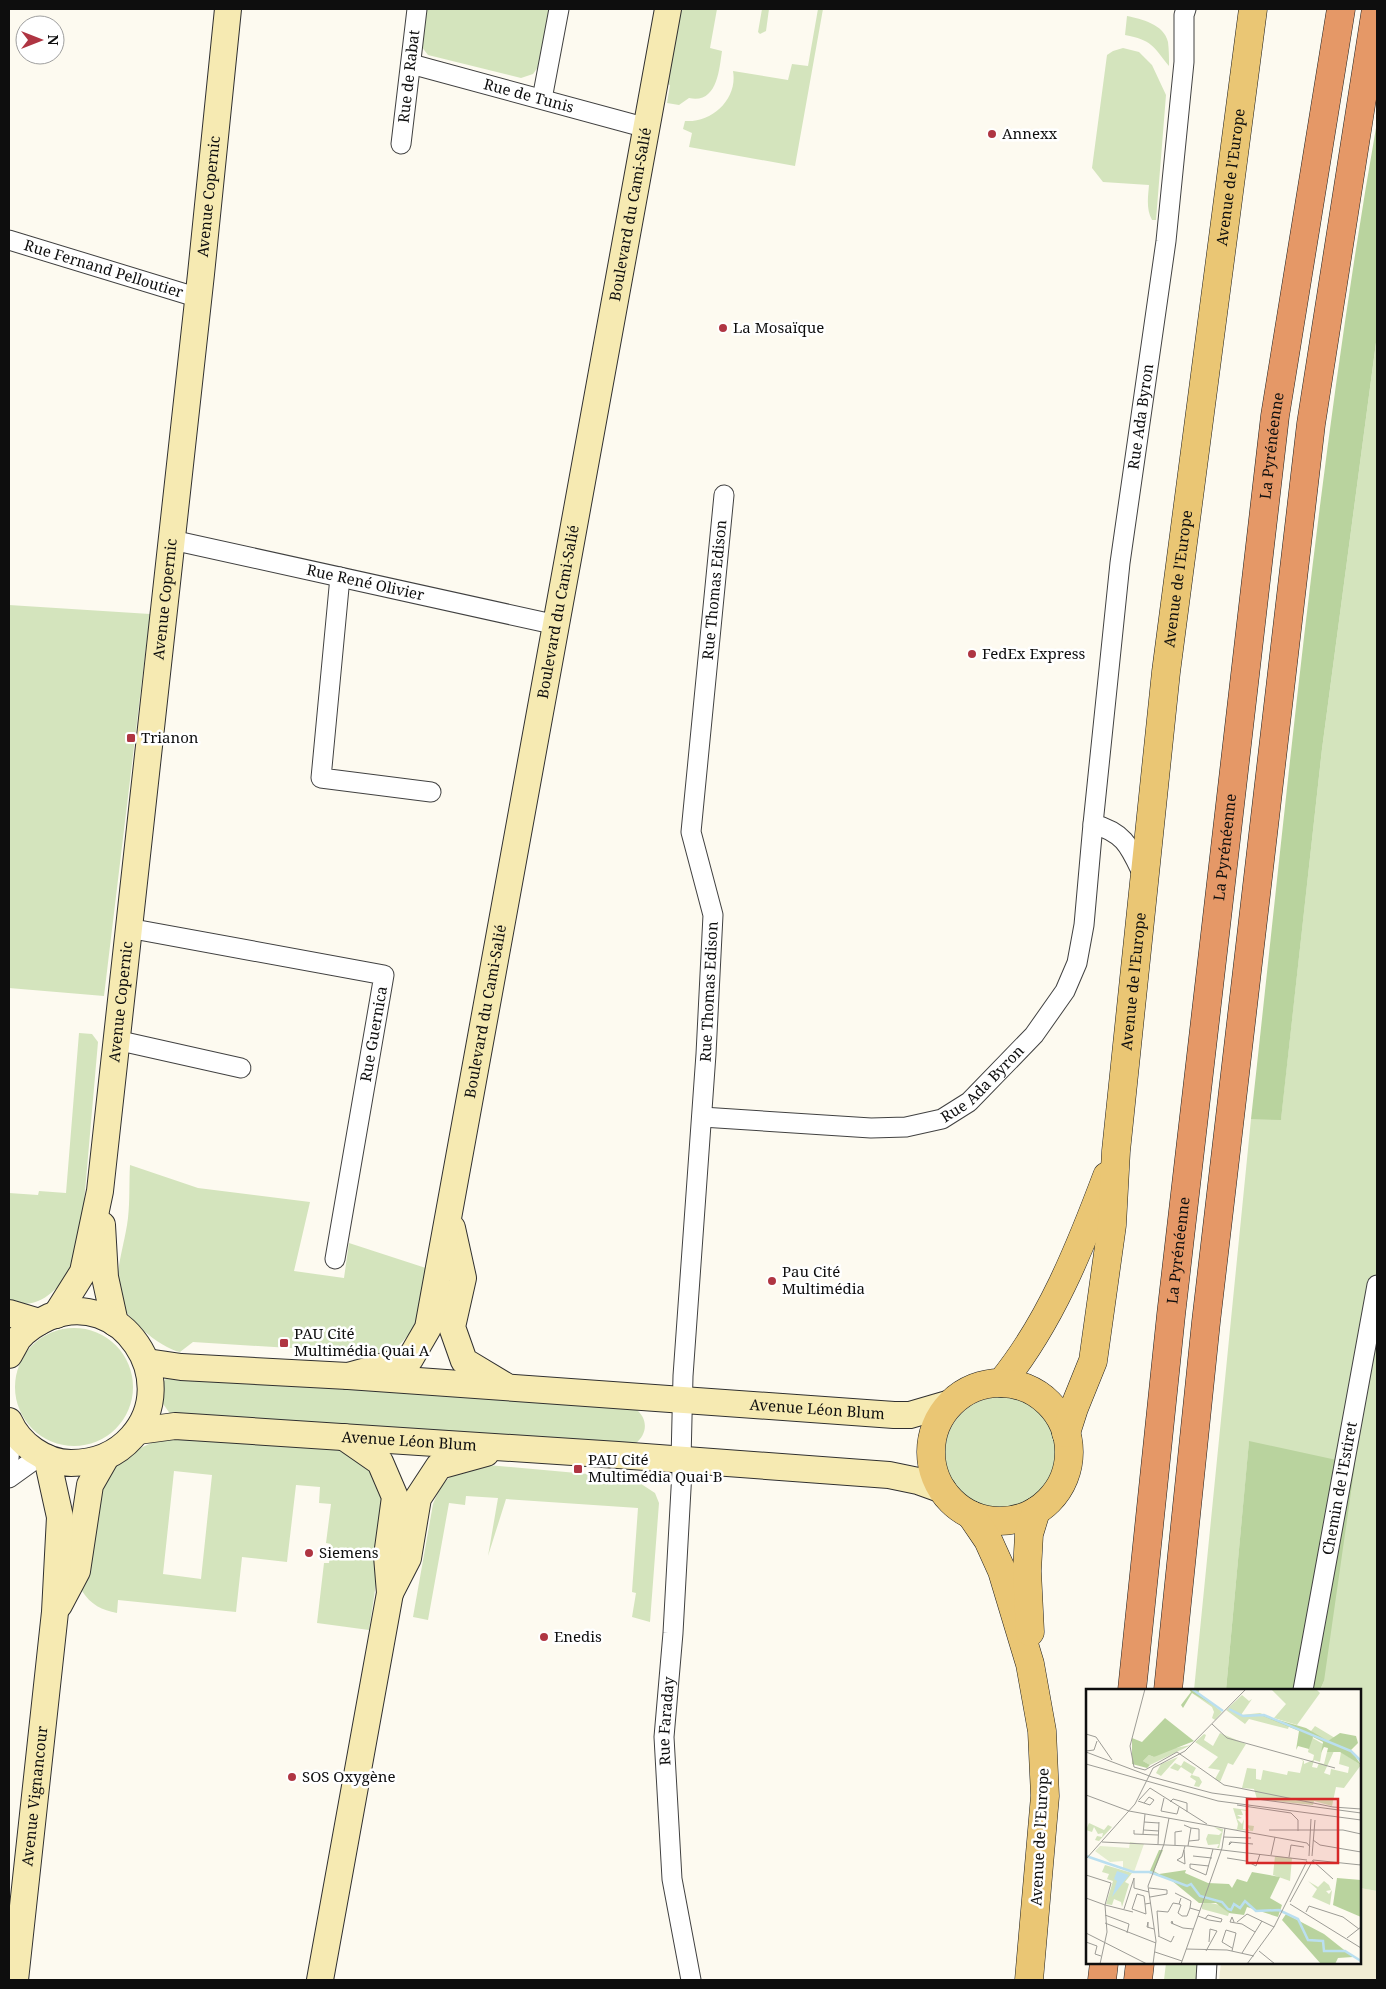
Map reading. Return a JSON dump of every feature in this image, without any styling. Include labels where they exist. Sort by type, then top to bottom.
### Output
[{"type":"highway","name":"La Pyrénéenne","points":[[1132,1689],[1171,1315],[1275,416],[1341,9]]},
{"type":"highway","points":[[1168,1689],[1206,1322],[1310,434],[1376,9]]},
{"type":"highway","points":[[1102,1980],[1104,1964]]},
{"type":"highway","points":[[1138,1980],[1140,1964]]},
{"type":"main road","name":"Avenue de l'Europe","points":[[1066,1433],[1093,1361],[1112,1225],[1116,1151],[1166,672],[1253,9]]},
{"type":"main road","name":"Avenue de l'Europe","points":[[1001,1383],[1024,1353],[1041,1325],[1091,1217],[1116,1151]]},
{"type":"main road","points":[[1001,1383],[1030,1390],[1042,1397],[1061,1420],[1066,1433],[1069,1451],[1064,1477],[1050,1500],[1036,1511],[1010,1520],[997,1521],[971,1515],[951,1500],[936,1476],[932,1461],[932,1445],[935,1430],[951,1403],[966,1392],[983,1385],[1001,1383]]},
{"type":"main road","name":"Avenue de l'Europe","points":[[1030,1664],[1029,1534],[1036,1511]]},
{"type":"main road","name":"Avenue de l'Europe","points":[[971,1515],[995,1554],[1030,1664],[1042,1730],[1045,1796],[1029,1980]]},
{"type":"street","name":"Avenue Copernic","points":[[47,1318],[83,1272],[100,1191],[228,9]]},
{"type":"street","name":"Rue de Rabat","points":[[401,144],[417,9]]},
{"type":"street","points":[[542,99],[559,9]]},
{"type":"street","name":"Boulevard du Cami-Salié","points":[[348,1376],[410,1359],[428,1328],[450,1218],[668,9]]},
{"type":"street","name":"Rue Ada Byron","points":[[702,1117],[872,1128],[906,1127],[942,1119],[969,1102],[1034,1035],[1065,991],[1077,963],[1084,925],[1120,563],[1166,241],[1184,62],[1185,12]]},
{"type":"street","name":"Rue de Tunis","points":[[411,64],[647,128]]},
{"type":"street","name":"Rue Fernand Pelloutier","points":[[9,240],[198,298]]},
{"type":"street","name":"Rue Thomas Edison","points":[[683,1400],[713,915],[691,832],[724,495]]},
{"type":"street","name":"Rue René Olivier","points":[[172,540],[557,625]]},
{"type":"street","points":[[340,578],[321,778],[431,792]]},
{"type":"street","points":[[1093,824],[1106,827],[1118,834],[1130,848],[1144,876]]},
{"type":"street","name":"Rue Guernica","points":[[128,928],[384,975],[335,1259]]},
{"type":"street","points":[[116,1040],[241,1068]]},
{"type":"street","name":"Avenue Copernic","points":[[100,1191],[105,1277],[115,1323]]},
{"type":"street","name":"Boulevard du Cami-Salié","points":[[450,1218],[462,1278],[452,1327],[464,1361],[508,1387]]},
{"type":"street","name":"Chemin de l'Estiret","points":[[1302,1689],[1377,1285]]},
{"type":"street","points":[[9,1313],[47,1318],[76,1312],[96,1315],[115,1323],[134,1340],[147,1362],[152,1386],[148,1409],[138,1430],[124,1446],[106,1457],[87,1463],[67,1463],[44,1456],[25,1443],[10,1424]]},
{"type":"street","points":[[9,1355],[19,1338],[47,1318]]},
{"type":"street","name":"Avenue Léon Blum","points":[[147,1362],[188,1367],[348,1376],[894,1415],[910,1415],[951,1403]]},
{"type":"street","points":[[681,1460],[683,1400]]},
{"type":"street","points":[[9,1458],[10,1424]]},
{"type":"street","name":"Avenue Léon Blum","points":[[138,1430],[176,1426],[889,1475],[918,1481],[943,1490]]},
{"type":"street","points":[[320,1980],[390,1593],[387,1556],[395,1497],[380,1462],[344,1437]]},
{"type":"street","points":[[390,1593],[408,1558],[418,1498],[440,1466],[504,1448]]},
{"type":"street","points":[[9,1478],[44,1456]]},
{"type":"street","name":"Avenue Vignancour","points":[[15,1980],[55,1612],[60,1517],[44,1456]]},
{"type":"street","name":"Avenue Vignancour","points":[[55,1612],[77,1570],[90,1485],[106,1457]]},
{"type":"street","name":"Rue Faraday","points":[[681,1460],[678,1547],[664,1737],[672,1879],[691,1980]]},
{"type":"street","points":[[1206,1980],[1207,1964]]},
{"type":"shaded area","points":[[1361,1888],[1377,1891],[1377,1980],[1219,1980],[1221,1964],[1361,1964]]},
{"type":"green space","points":[[424,9],[551,9],[541,63],[533,74],[521,78],[428,55],[421,46]]},
{"type":"green space","points":[[676,9],[717,9],[710,48],[722,51],[718,76],[711,91],[706,96],[698,99],[689,98],[679,105],[667,103],[670,85],[662,83]]},
{"type":"green space","points":[[762,9],[769,9],[766,31],[760,34],[758,32]]},
{"type":"green space","points":[[818,9],[823,9],[795,166],[689,147],[692,133],[683,129],[685,121],[705,118],[721,107],[731,91],[733,71],[788,80],[792,64],[808,66]]},
{"type":"green space","points":[[1127,16],[1151,23],[1162,31],[1168,42],[1169,66],[1147,42],[1125,35]]},
{"type":"green space","points":[[1123,48],[1139,52],[1152,65],[1166,95],[1156,220],[1152,220],[1149,212],[1149,185],[1103,182],[1092,168],[1107,55]]},
{"type":"green space","points":[[1377,122],[1377,335],[1322,749],[1281,1120],[1251,1119],[1321,495],[1356,246]]},
{"type":"green space","points":[[1377,335],[1377,1891],[1361,1888],[1361,1689],[1320,1689],[1324,1681],[1249,1442],[1226,1689],[1194,1689],[1251,1119],[1281,1119],[1322,749]]},
{"type":"green space","points":[[9,605],[150,614],[104,996],[9,988]]},
{"type":"green space","points":[[79,1033],[92,1034],[98,1042],[79,1260],[66,1278],[50,1294],[41,1300],[21,1303],[9,1300],[9,1193],[38,1195],[39,1191],[66,1193]]},
{"type":"green space","points":[[130,1165],[198,1188],[310,1202],[294,1271],[344,1278],[349,1243],[435,1271],[413,1328],[398,1346],[387,1354],[193,1342],[180,1352],[162,1344],[143,1330],[126,1312],[118,1294],[119,1266],[129,1212]]},
{"type":"green space","points":[[74,1328],[97,1332],[116,1345],[129,1364],[133,1387],[129,1410],[116,1429],[97,1442],[74,1446],[51,1442],[32,1429],[19,1410],[15,1387],[19,1364],[32,1345],[51,1332]]},
{"type":"green space","points":[[169,1375],[636,1409],[643,1417],[645,1426],[642,1436],[635,1444],[171,1415],[161,1401],[160,1386]]},
{"type":"green space","points":[[1001,1397],[1023,1401],[1041,1413],[1053,1431],[1057,1453],[1053,1475],[1041,1493],[1023,1505],[1001,1509],[979,1505],[961,1493],[949,1475],[945,1453],[949,1431],[961,1413],[979,1401]]},
{"type":"green space","points":[[173,1439],[348,1450],[366,1459],[387,1511],[369,1630],[317,1623],[324,1563],[329,1563],[331,1544],[326,1543],[331,1504],[319,1503],[320,1487],[296,1485],[287,1562],[242,1557],[236,1612],[118,1600],[117,1613],[106,1610],[89,1600],[82,1591],[96,1484],[125,1455],[158,1440]],"holes":[[[174,1471],[212,1475],[201,1579],[163,1574]]]},
{"type":"green space","points":[[1249,1441],[1355,1464],[1324,1681],[1320,1689],[1226,1689]]},
{"type":"green space","points":[[488,1465],[632,1478],[655,1493],[659,1503],[650,1622],[632,1617],[636,1593],[632,1592],[638,1508],[506,1499],[488,1556],[498,1498],[466,1496],[465,1505],[449,1503],[428,1620],[413,1617],[433,1504],[438,1493],[453,1475]]},
{"type":"green space","points":[[1166,1964],[1201,1964],[1200,1980],[1164,1980]]},
{"type":"place","name":"Annexx","points":[[992,134]]},
{"type":"place","name":"La Mosaïque","points":[[723,328]]},
{"type":"place","name":"FedEx Express","points":[[972,654]]},
{"type":"place","name":"Trianon","points":[[131,738]]},
{"type":"place","name":"Pau Cité Multimédia","points":[[772,1281]]},
{"type":"place","name":"PAU Cité Multimédia Quai A","points":[[284,1343]]},
{"type":"place","name":"PAU Cité Multimédia Quai B","points":[[578,1469]]},
{"type":"place","name":"Siemens","points":[[309,1553]]},
{"type":"place","name":"Enedis","points":[[544,1637]]},
{"type":"place","name":"SOS Oxygène","points":[[292,1777]]}]
